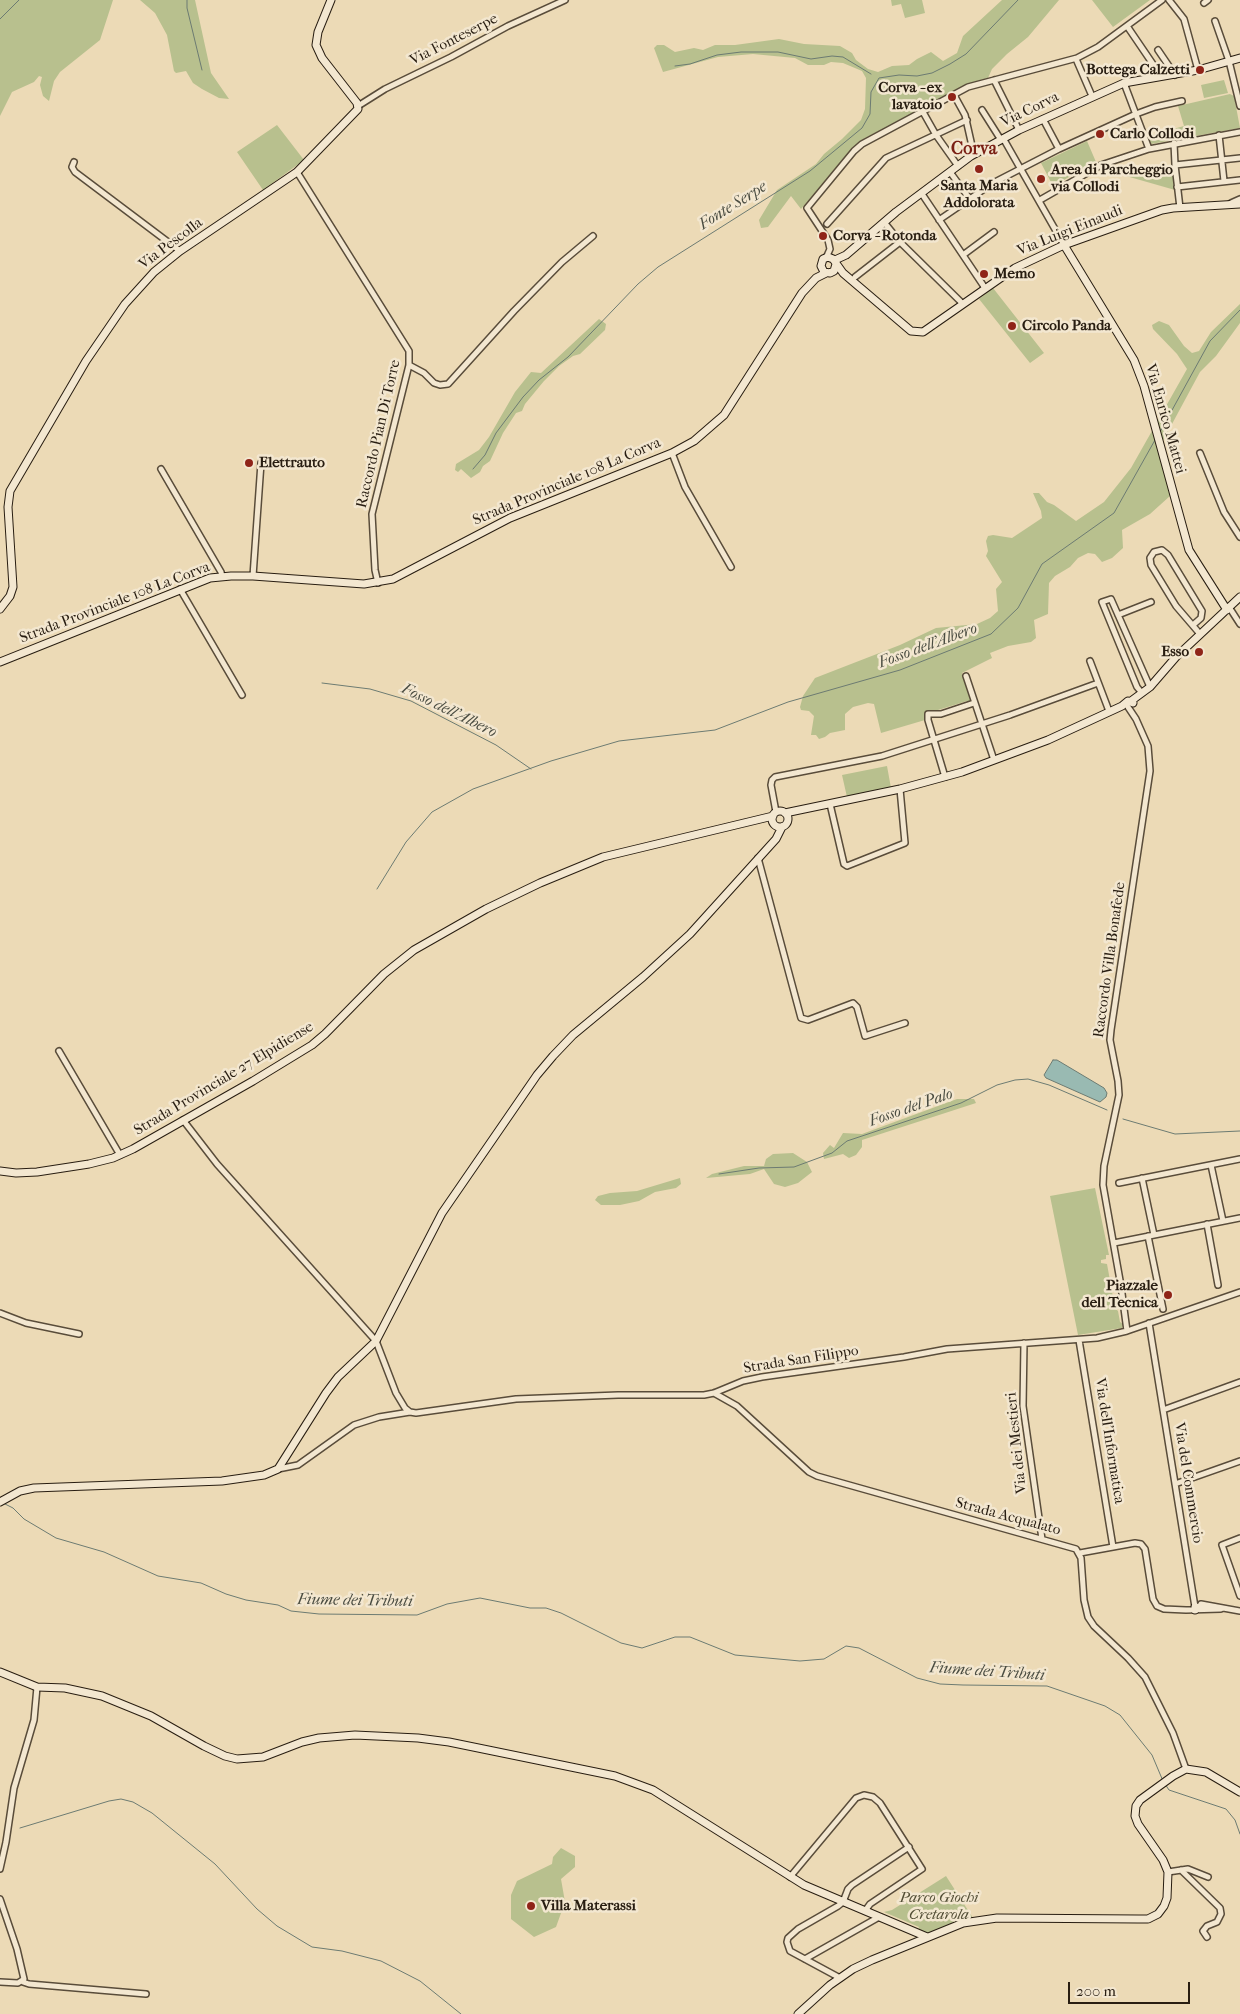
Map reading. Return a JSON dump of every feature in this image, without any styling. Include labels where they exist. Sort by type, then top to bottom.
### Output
[{"type":"street","points":[[331,0],[318,32],[316,46],[322,58],[358,106]]},
{"type":"street","name":"Via Fonteserpe","points":[[358,106],[385,89],[451,57],[508,26],[564,0]]},
{"type":"street","points":[[833,262],[830,244],[807,208],[809,203],[854,151],[870,139],[968,87],[1076,59],[1092,51],[1162,0]]},
{"type":"street","points":[[1169,0],[1184,19],[1198,70]]},
{"type":"street","points":[[1215,21],[1239,94],[1240,106]]},
{"type":"street","points":[[1127,26],[1161,76]]},
{"type":"street","points":[[1158,50],[1174,75]]},
{"type":"street","name":"Via Corva","points":[[833,262],[846,255],[884,222],[979,151],[1019,130],[1092,96],[1124,84],[1198,70],[1240,58]]},
{"type":"street","points":[[1076,59],[1092,96]]},
{"type":"street","points":[[994,80],[1019,130]]},
{"type":"street","points":[[1124,84],[1149,149]]},
{"type":"street","points":[[954,95],[962,106],[967,120],[972,156]]},
{"type":"street","points":[[939,220],[969,198],[1059,149],[1136,114],[1155,107],[1182,102]]},
{"type":"street","name":"Via Pescolla","points":[[0,609],[10,596],[13,587],[8,500],[13,484],[86,361],[116,316],[143,282],[180,251],[297,172],[356,113],[358,106]]},
{"type":"street","name":"Via Enrico Mattei","points":[[982,110],[1022,168],[1064,244],[1134,360],[1144,386],[1189,550],[1228,608]]},
{"type":"street","points":[[923,112],[936,135],[958,166]]},
{"type":"street","points":[[1044,119],[1059,149]]},
{"type":"street","points":[[817,224],[821,226],[827,224],[886,158],[967,120]]},
{"type":"street","points":[[1040,200],[1101,165],[1174,143],[1240,132]]},
{"type":"street","points":[[1220,135],[1224,181]]},
{"type":"street","points":[[1174,143],[1180,208]]},
{"type":"street","points":[[972,146],[979,151]]},
{"type":"street","points":[[1175,165],[1240,158]]},
{"type":"street","points":[[74,162],[72,166],[74,172],[180,251]]},
{"type":"street","name":"Raccordo Pian Di Torre","points":[[297,172],[409,351],[410,365],[372,514],[375,570],[378,583]]},
{"type":"street","points":[[950,172],[969,198]]},
{"type":"street","points":[[1177,187],[1240,180]]},
{"type":"street","points":[[922,194],[985,288]]},
{"type":"street","name":"Via Luigi Einaudi","points":[[1229,205],[1240,199]]},
{"type":"street","name":"Via Luigi Einaudi","points":[[833,262],[843,273],[911,331],[919,332],[928,330],[1018,266],[1064,244],[1162,210],[1240,204]]},
{"type":"street","points":[[884,222],[900,242],[963,304]]},
{"type":"street","points":[[827,224],[826,231],[832,242],[833,262]]},
{"type":"street","points":[[963,255],[994,232]]},
{"type":"street","points":[[410,365],[424,373],[434,383],[440,385],[448,384],[514,311],[562,262],[593,236]]},
{"type":"street","points":[[855,277],[900,242]]},
{"type":"street","points":[[824,271],[822,261],[833,262]]},
{"type":"street","name":"Strada Provinciale 108 La Corva","points":[[0,662],[210,578],[253,576],[364,584],[378,583],[402,575],[510,518],[672,453],[694,441],[724,416],[802,293],[833,262]]},
{"type":"street","points":[[672,453],[685,487],[731,567]]},
{"type":"street","points":[[1200,453],[1224,512],[1240,537]]},
{"type":"street","points":[[253,576],[261,463]]},
{"type":"street","points":[[161,470],[217,564],[222,576]]},
{"type":"street","points":[[1193,625],[1201,618],[1202,611],[1168,555],[1162,550],[1154,552],[1150,558],[1151,565],[1177,608],[1200,634]]},
{"type":"street","points":[[180,589],[242,695]]},
{"type":"street","name":"Strada Provinciale 27 Elpidiense","points":[[0,1171],[16,1173],[37,1172],[89,1164],[120,1155],[312,1045],[326,1034],[401,959],[486,909],[597,859],[764,818],[900,789],[945,777],[1048,740],[1110,711],[1130,704],[1150,687],[1176,657],[1240,597]]},
{"type":"street","points":[[1142,694],[1137,687],[1102,602],[1111,599],[1150,687]]},
{"type":"street","points":[[1118,615],[1152,602]]},
{"type":"street","points":[[1228,608],[1240,624]]},
{"type":"street","points":[[1121,647],[1130,643]]},
{"type":"street","points":[[1090,661],[1110,711]]},
{"type":"street","points":[[966,676],[994,760]]},
{"type":"street","points":[[3,1500],[20,1491],[34,1488],[222,1481],[264,1475],[278,1469],[338,1377],[376,1341],[442,1213],[553,1056],[578,1031],[683,941],[776,839],[778,816],[771,785],[775,777],[882,756],[1098,683]]},
{"type":"street","points":[[945,777],[928,720],[928,714],[941,714],[974,703]]},
{"type":"street","name":"Raccordo Villa Bonafede","points":[[1127,1331],[1103,1185],[1104,1166],[1118,1095],[1118,1082],[1110,1040],[1110,1030],[1150,771],[1150,753],[1130,704]]},
{"type":"street","points":[[830,804],[844,864],[847,866],[905,843],[900,789]]},
{"type":"street","name":"Strada Provinciale 27 Elpidiense","points":[[778,816],[788,821],[802,810]]},
{"type":"street","points":[[758,858],[801,1018],[808,1020],[851,1003],[857,1007],[865,1036],[905,1023]]},
{"type":"street","points":[[60,1051],[120,1155]]},
{"type":"street","points":[[183,1120],[217,1164],[376,1341],[396,1393],[405,1408],[410,1412]]},
{"type":"street","points":[[1119,1183],[1240,1159]]},
{"type":"street","points":[[1211,1165],[1223,1221]]},
{"type":"street","points":[[1142,1178],[1163,1308]]},
{"type":"street","points":[[1114,1243],[1240,1218]]},
{"type":"street","points":[[1207,1224],[1218,1286]]},
{"type":"street","name":"Strada San Filippo","points":[[278,1469],[292,1468],[304,1462],[354,1426],[379,1416],[416,1413],[516,1399],[618,1395],[687,1396],[714,1393],[736,1383],[762,1376],[904,1357],[947,1349],[1079,1340],[1127,1331],[1240,1292]]},
{"type":"street","points":[[0,1313],[26,1323],[79,1334]]},
{"type":"street","name":"Via del Commercio","points":[[1149,1323],[1197,1607]]},
{"type":"street","name":"Via dell'Informatica","points":[[1079,1340],[1113,1547]]},
{"type":"street","name":"Via dei Mestieri","points":[[1024,1343],[1023,1406],[1042,1539]]},
{"type":"street","points":[[1163,1410],[1240,1382]]},
{"type":"street","name":"Strada Acqualato","points":[[714,1393],[737,1406],[813,1474],[1072,1547],[1080,1553]]},
{"type":"street","points":[[1175,1484],[1240,1460]]},
{"type":"street","points":[[1240,1538],[1222,1545],[1240,1596]]},
{"type":"street","points":[[1186,1769],[1173,1733],[1145,1677],[1094,1626],[1088,1617],[1084,1600],[1080,1553],[1135,1543],[1144,1546],[1154,1602],[1157,1606],[1164,1609],[1197,1607],[1240,1612]]},
{"type":"street","points":[[1197,1607],[1221,1609]]},
{"type":"street","points":[[0,1672],[37,1687],[65,1688],[102,1696],[151,1716],[204,1746],[225,1756],[237,1759],[263,1757],[302,1742],[319,1738],[355,1735],[418,1738],[449,1742],[602,1772],[636,1782],[653,1790],[790,1877],[843,1902],[927,1937]]},
{"type":"street","points":[[0,1869],[14,1788],[34,1720],[37,1687]]},
{"type":"street","points":[[798,2014],[830,1985],[872,1960],[963,1924],[996,1918],[1148,1918],[1158,1914],[1164,1906],[1169,1885],[1168,1872],[1163,1860],[1138,1824],[1135,1816],[1136,1806],[1140,1800],[1155,1788],[1186,1769],[1206,1772],[1240,1792]]},
{"type":"street","points":[[790,1877],[852,1802],[864,1795],[873,1797],[909,1847],[922,1869],[870,1904],[864,1911]]},
{"type":"street","points":[[840,1978],[790,1951],[787,1942],[788,1938],[792,1933],[843,1902],[848,1889],[852,1885],[909,1847]]},
{"type":"street","points":[[1168,1872],[1188,1869],[1208,1876]]},
{"type":"street","points":[[1181,1870],[1220,1908],[1221,1914],[1217,1922],[1207,1926],[1203,1931],[1207,1937]]},
{"type":"street","points":[[0,1899],[22,1966],[24,1979],[22,1982]]},
{"type":"street","points":[[805,1959],[878,1917]]},
{"type":"street","points":[[906,1929],[917,1942]]},
{"type":"street","points":[[916,1933],[917,1942]]},
{"type":"street","points":[[0,1982],[22,1982],[146,1994]]},
{"type":"green space","points":[[0,0],[113,0],[100,40],[60,72],[54,81],[49,101],[43,96],[40,85],[42,77],[39,76],[34,82],[12,92],[0,116]]},
{"type":"green space","points":[[140,0],[195,0],[211,73],[229,99],[219,98],[202,89],[193,83],[186,71],[176,73],[174,71],[167,35],[155,13]]},
{"type":"green space","points":[[891,0],[922,0],[925,13],[905,18],[901,4],[892,6]]},
{"type":"green space","points":[[1002,0],[1059,0],[1028,37],[992,69],[988,78],[963,86],[923,109],[865,138],[854,147],[801,209],[791,196],[768,227],[761,228],[759,220],[777,190],[816,164],[824,154],[861,120],[865,109],[866,78],[862,71],[843,63],[831,62],[824,65],[808,65],[795,58],[753,54],[718,57],[663,72],[654,48],[657,45],[664,45],[675,52],[694,48],[703,50],[715,45],[735,45],[779,39],[804,44],[840,46],[852,53],[856,60],[868,69],[878,72],[892,66],[909,65],[931,52],[943,61],[957,53],[963,36]]},
{"type":"green space","points":[[1092,0],[1150,0],[1113,27]]},
{"type":"green space","points":[[1224,80],[1228,93],[1204,98],[1201,85]]},
{"type":"green space","points":[[1230,94],[1234,96],[1240,128],[1151,144],[1148,136],[1184,126],[1178,106]]},
{"type":"green space","points":[[277,125],[304,160],[263,190],[237,152]]},
{"type":"green space","points":[[1087,141],[1096,162],[1053,186],[1041,163]]},
{"type":"green space","points":[[1172,166],[1175,190],[1126,176],[1135,174],[1134,170]]},
{"type":"green space","name":"Circolo Panda","points":[[993,288],[1044,353],[1030,363],[979,299]]},
{"type":"green space","points":[[1240,304],[1240,323],[1216,356],[1200,372],[1158,450],[1170,496],[1150,514],[1122,530],[1123,548],[1112,558],[1102,562],[1095,554],[1088,553],[1078,558],[1070,567],[1055,576],[1049,583],[1048,614],[1034,620],[1036,638],[1031,642],[1008,646],[990,653],[992,658],[962,673],[971,696],[970,703],[967,701],[938,710],[940,713],[927,713],[925,720],[881,733],[874,704],[868,703],[853,707],[845,714],[845,730],[830,733],[819,739],[816,735],[811,735],[814,716],[809,711],[801,710],[800,707],[803,696],[815,678],[900,645],[936,628],[977,624],[990,618],[998,611],[996,589],[1002,582],[986,556],[988,551],[986,541],[988,536],[993,535],[1012,538],[1042,518],[1033,493],[1039,493],[1047,502],[1076,521],[1104,502],[1131,468],[1187,369],[1177,354],[1153,329],[1152,325],[1159,321],[1169,325],[1184,346],[1192,353],[1199,351],[1211,332]]},
{"type":"green space","points":[[599,319],[606,324],[605,330],[580,354],[573,356],[559,366],[544,381],[525,404],[522,411],[516,413],[503,433],[490,461],[483,466],[480,472],[471,478],[461,469],[458,472],[455,470],[456,464],[479,450],[489,437],[515,392],[531,372],[541,373]]},
{"type":"green space","points":[[887,766],[891,788],[847,797],[842,775]]},
{"type":"green space","points":[[957,1099],[974,1099],[976,1103],[862,1140],[862,1147],[856,1155],[849,1158],[843,1154],[824,1159],[823,1153],[830,1145],[834,1148],[843,1133],[862,1134]]},
{"type":"green space","points":[[793,1153],[807,1162],[812,1172],[798,1183],[785,1187],[774,1184],[764,1169],[750,1174],[706,1178],[712,1174],[744,1166],[764,1166],[766,1159],[773,1154]]},
{"type":"green space","points":[[680,1178],[681,1184],[676,1188],[655,1192],[639,1201],[620,1205],[601,1205],[595,1200],[598,1196],[637,1191]]},
{"type":"green space","points":[[1095,1188],[1109,1255],[1106,1255],[1106,1259],[1101,1260],[1101,1263],[1107,1264],[1115,1308],[1118,1311],[1120,1322],[1123,1324],[1122,1328],[1078,1335],[1050,1196]]},
{"type":"green space","points":[[561,1848],[575,1856],[575,1867],[561,1879],[565,1902],[556,1927],[534,1937],[511,1919],[511,1895],[517,1881],[552,1864],[553,1857]]},
{"type":"green space","name":"Parco Giochi Cretarola","points":[[946,1876],[973,1918],[926,1933],[918,1930],[919,1927],[884,1912],[892,1910]]},
{"type":"water","points":[[1053,1060],[1057,1060],[1104,1088],[1107,1093],[1106,1097],[1100,1102],[1046,1078],[1044,1075]]},
{"type":"waterway","points":[[0,19],[19,0]]},
{"type":"waterway","points":[[187,0],[187,8],[202,70]]},
{"type":"waterway","name":"Fonte Serpe","points":[[473,469],[485,455],[496,433],[523,397],[539,380],[568,357],[638,284],[658,267],[810,171],[862,128],[870,114],[871,92],[879,78],[899,75],[917,76],[932,73],[950,64],[966,54],[1018,0]]},
{"type":"waterway","name":"Fonte Serpe","points":[[675,66],[690,64],[717,55],[741,52],[778,52],[811,59],[832,56],[843,57],[871,74]]},
{"type":"waterway","name":"Fosso dell'Albero","points":[[1160,432],[1210,341],[1240,310]]},
{"type":"waterway","name":"Fosso dell'Albero","points":[[377,889],[406,842],[432,812],[473,789],[551,761],[619,741],[715,730],[788,702],[900,670],[991,634],[1018,608],[1042,564],[1114,513],[1155,440]]},
{"type":"waterway","name":"Fosso dell'Albero","points":[[322,683],[370,689],[411,701],[496,745],[531,769]]},
{"type":"waterway","name":"Fosso del Palo","points":[[719,1174],[759,1168],[794,1167],[832,1153],[847,1141],[961,1103],[997,1085],[1015,1080],[1028,1079],[1049,1085],[1107,1110]]},
{"type":"waterway","name":"Fosso del Palo","points":[[1123,1119],[1175,1134],[1240,1131]]},
{"type":"waterway","name":"Fiume dei Tributi","points":[[3,1503],[13,1508],[24,1519],[56,1538],[104,1552],[158,1576],[201,1583],[226,1594],[246,1600],[278,1605],[291,1611],[319,1614],[417,1615],[447,1604],[480,1598],[530,1608],[546,1608],[561,1613],[621,1643],[642,1648],[675,1637],[690,1637],[735,1655],[800,1661],[824,1659],[846,1646],[859,1648],[917,1678],[940,1684],[1047,1686],[1105,1706],[1120,1715],[1152,1755],[1163,1781]]},
{"type":"waterway","name":"Fiume dei Tributi","points":[[1165,1784],[1169,1790],[1226,1809],[1235,1820],[1240,1834]]},
{"type":"waterway","points":[[20,1828],[109,1801],[121,1799],[133,1802],[152,1813],[215,1864],[257,1909],[277,1926],[312,1947],[342,1951],[381,1961],[420,1981],[461,2014]]},
{"type":"place","name":"Bottega Calzetti","points":[[1200,70]]},
{"type":"place","name":"Corva - ex lavatoio","points":[[952,97]]},
{"type":"place","name":"Carlo Collodi","points":[[1100,134]]},
{"type":"place","name":"Santa Maria Addolorata","points":[[979,169]]},
{"type":"place","name":"Area di Parcheggio via Collodi","points":[[1041,179]]},
{"type":"place","name":"Corva - Rotonda","points":[[823,236]]},
{"type":"place","name":"Memo","points":[[984,274]]},
{"type":"place","name":"Circolo Panda","points":[[1012,326]]},
{"type":"place","name":"Elettrauto","points":[[249,463]]},
{"type":"place","name":"Esso","points":[[1199,652]]},
{"type":"place","name":"Piazzale dell Tecnica","points":[[1168,1295]]},
{"type":"place","name":"Villa Materassi","points":[[531,1906]]},
{"type":"district","name":"Corva","points":[[974,150]]}]
